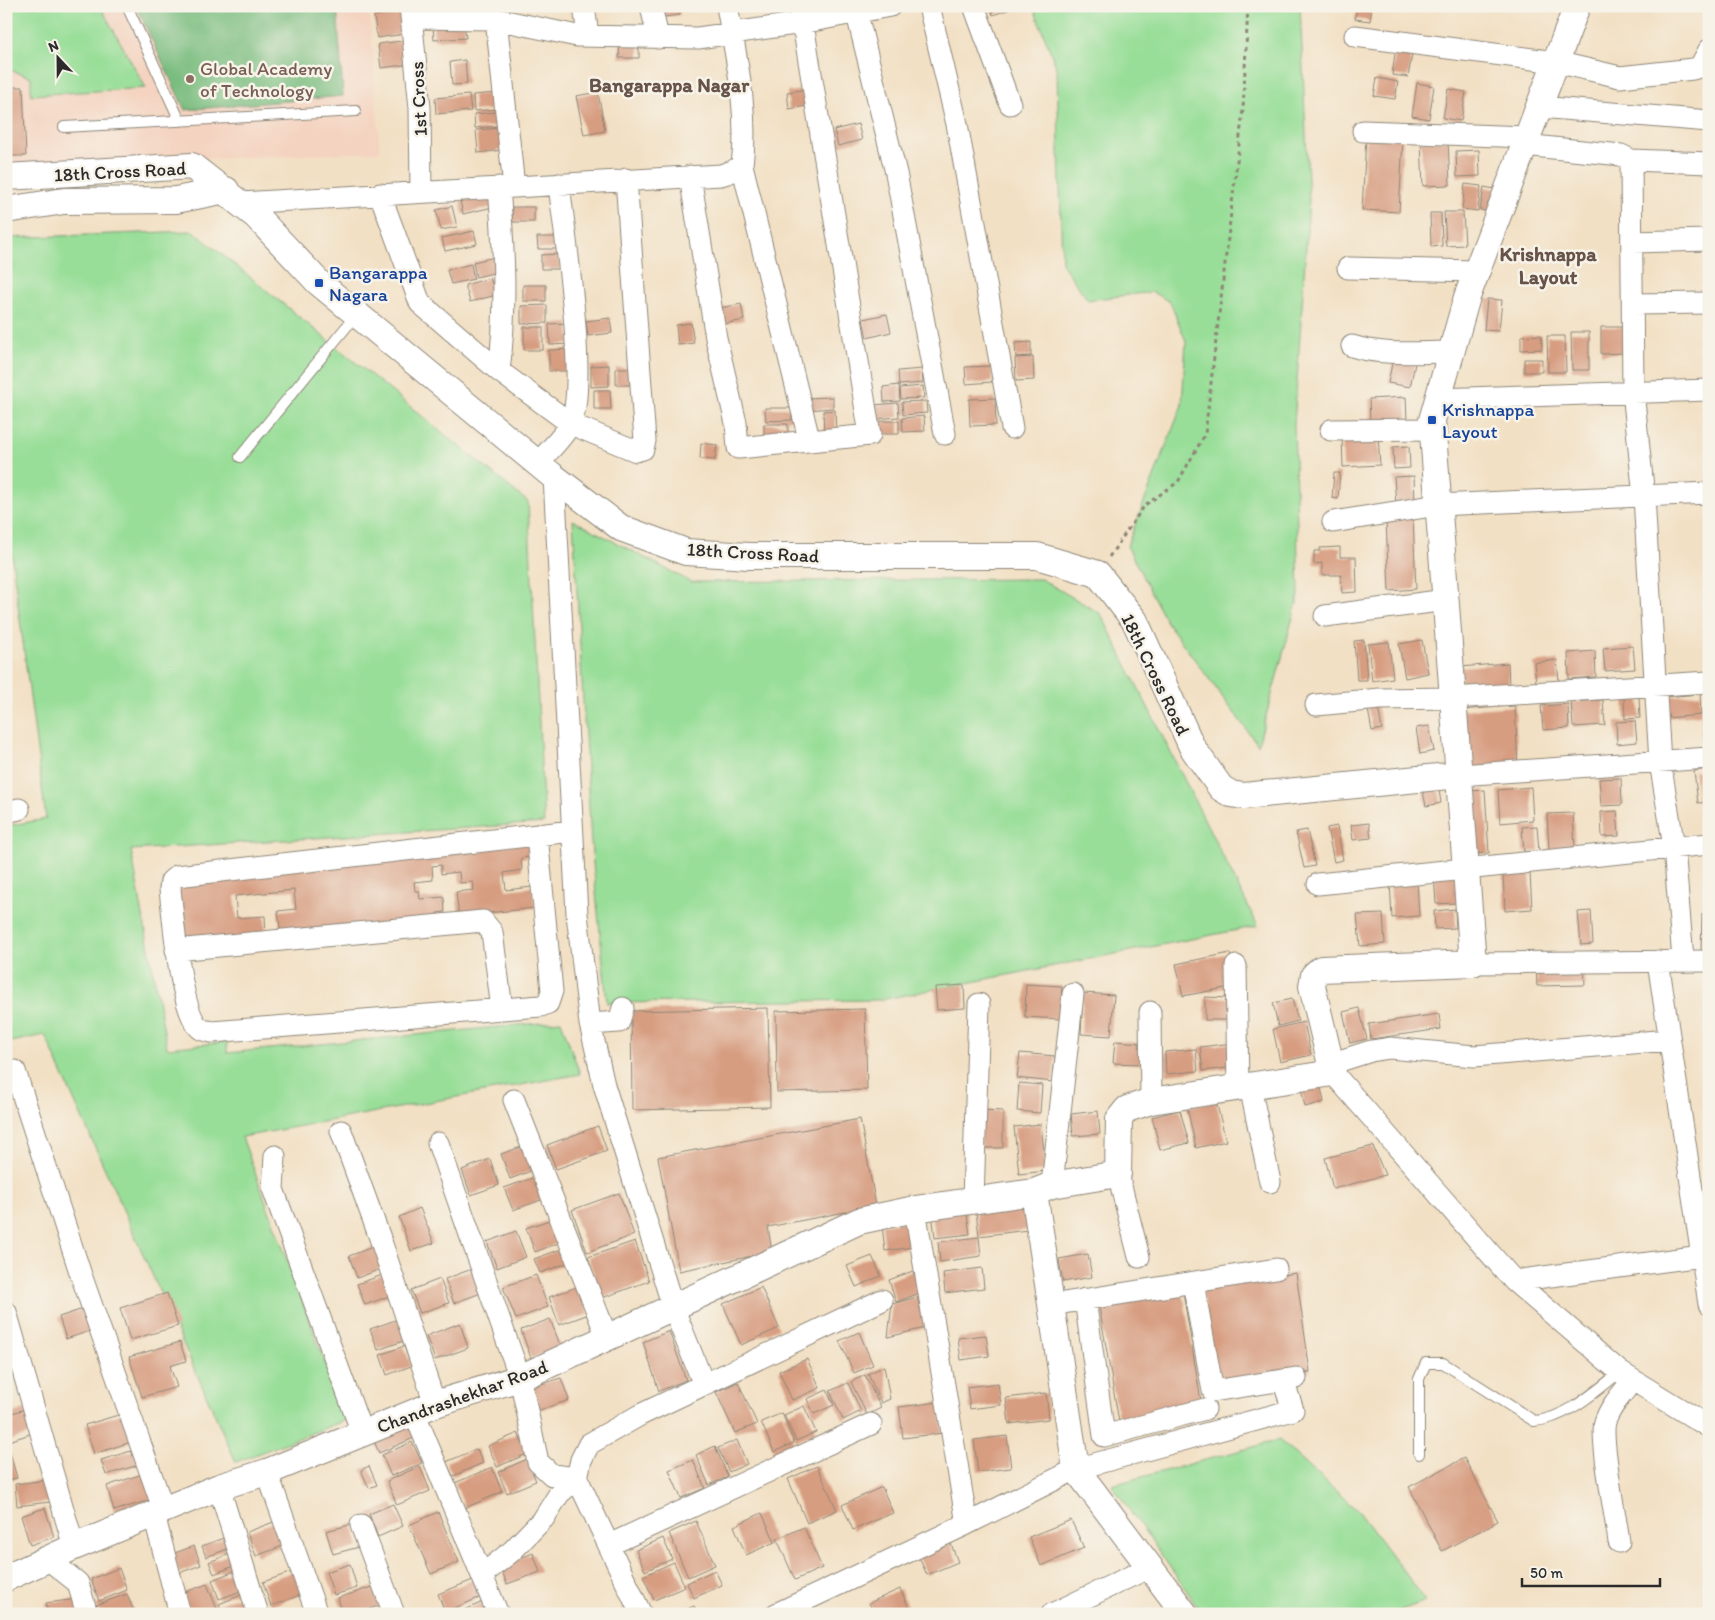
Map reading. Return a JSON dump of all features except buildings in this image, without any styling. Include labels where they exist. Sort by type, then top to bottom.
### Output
[{"type":"street","points":[[584,6],[588,36]]},
{"type":"street","points":[[651,6],[658,38]]},
{"type":"street","points":[[727,6],[740,77],[744,148],[742,165],[809,439]]},
{"type":"street","points":[[411,12],[496,19],[577,36],[698,38],[732,33],[801,15],[890,6]]},
{"type":"street","points":[[929,6],[957,124],[1012,428]]},
{"type":"street","points":[[974,6],[1010,104]]},
{"type":"street","points":[[1473,962],[1432,420],[1476,272],[1577,6]]},
{"type":"street","points":[[856,10],[896,173],[945,434]]},
{"type":"street","name":"1st Cross","points":[[411,12],[420,108],[421,192]]},
{"type":"street","points":[[690,176],[716,338],[736,423],[738,448],[809,439],[870,435],[801,15]]},
{"type":"street","points":[[496,19],[507,187],[504,256],[505,315],[499,371]]},
{"type":"street","points":[[1355,36],[1556,62],[1620,77],[1638,77],[1693,70],[1700,67],[1709,50]]},
{"type":"street","points":[[1539,107],[1709,121]]},
{"type":"street","points":[[1363,132],[1526,141],[1621,155],[1631,160],[1709,162]]},
{"type":"street","points":[[1631,160],[1632,391],[1644,496],[1660,762],[1674,847],[1683,960]]},
{"type":"street","points":[[233,197],[380,194],[721,175],[733,171],[742,165]]},
{"type":"street","name":"18th Cross Road","points":[[6,177],[192,166],[256,216],[319,284],[546,470],[621,528],[686,552],[748,556],[1037,556],[1098,574],[1135,622],[1192,747],[1221,788],[1231,794],[1244,796],[1460,776]]},
{"type":"street","points":[[380,194],[420,303],[499,371],[571,424],[636,452],[643,449],[645,441],[626,180]]},
{"type":"street","points":[[559,184],[576,358],[575,405],[571,424],[546,470],[577,914],[590,1024],[611,1085],[673,1307],[704,1385]]},
{"type":"street","name":"18th Cross Road","points":[[6,210],[64,202],[233,197]]},
{"type":"street","points":[[1632,242],[1709,240]]},
{"type":"street","points":[[1348,268],[1476,272]]},
{"type":"street","points":[[1633,304],[1709,303]]},
{"type":"street","points":[[1352,346],[1367,351],[1381,352],[1451,352]]},
{"type":"street","points":[[1438,399],[1632,391],[1709,390]]},
{"type":"street","points":[[1331,430],[1432,428]]},
{"type":"street","points":[[1333,522],[1438,505],[1709,493]]},
{"type":"street","points":[[1325,616],[1446,600]]},
{"type":"street","points":[[1316,705],[1397,698],[1452,698],[1709,682]]},
{"type":"street","points":[[1460,776],[1709,758]]},
{"type":"street","points":[[537,842],[551,998],[541,1006],[212,1032],[201,1030],[192,1018],[176,950],[170,889],[171,881],[177,876],[573,838]]},
{"type":"street","points":[[1318,884],[1466,867],[1709,844]]},
{"type":"street","points":[[176,950],[483,921],[492,932],[502,1009]]},
{"type":"street","points":[[1658,961],[1704,1255],[1709,1304]]},
{"type":"street","points":[[1709,961],[1473,962],[1321,969],[1314,975],[1312,986],[1332,1068],[1514,1281],[1627,1376],[1709,1427]]},
{"type":"street","points":[[1236,966],[1244,1087],[1270,1182]]},
{"type":"street","points":[[1073,994],[1043,1189],[1051,1305],[1076,1468],[1148,1568],[1184,1614]]},
{"type":"street","points":[[973,1201],[979,1004]]},
{"type":"street","points":[[590,1024],[620,1022],[623,1008]]},
{"type":"street","points":[[1150,1012],[1151,1101]]},
{"type":"street","points":[[1139,1257],[1118,1174],[1119,1119],[1127,1109],[1151,1101],[1244,1087],[1332,1068],[1371,1051],[1390,1048],[1474,1056],[1669,1040]]},
{"type":"street","points":[[14,1071],[159,1513],[180,1614]]},
{"type":"street","points":[[514,1100],[607,1337]]},
{"type":"street","points":[[341,1131],[380,1238],[424,1408],[482,1575],[498,1614]]},
{"type":"street","points":[[438,1143],[520,1378],[538,1462],[552,1475],[577,1478]]},
{"type":"street","points":[[275,1156],[273,1189],[362,1433]]},
{"type":"street","name":"Chandrashekhar Road","points":[[6,1578],[74,1547],[219,1487],[267,1472],[424,1408],[520,1378],[673,1307],[858,1217],[973,1201],[1118,1174]]},
{"type":"street","points":[[915,1209],[968,1524]]},
{"type":"street","points":[[1514,1281],[1704,1255]]},
{"type":"street","points":[[1051,1305],[1276,1270]]},
{"type":"street","points":[[776,1614],[968,1524],[1076,1468],[1293,1410],[1291,1379],[1212,1391],[1193,1282]]},
{"type":"street","points":[[1086,1299],[1102,1433],[1107,1436],[1205,1408]]},
{"type":"street","points":[[482,1575],[512,1551],[544,1518],[560,1494],[577,1478],[581,1460],[589,1444],[640,1415],[882,1300]]},
{"type":"street","points":[[6,1312],[74,1547]]},
{"type":"street","points":[[1619,1542],[1605,1441],[1605,1423],[1627,1376]]},
{"type":"street","points":[[1067,1404],[1097,1397]]},
{"type":"street","points":[[1171,1418],[1178,1441]]},
{"type":"street","points":[[609,1545],[871,1424]]},
{"type":"street","points":[[1111,1435],[1116,1458]]},
{"type":"street","points":[[267,1472],[317,1614]]},
{"type":"street","points":[[577,1478],[641,1614]]},
{"type":"street","points":[[219,1487],[258,1614]]},
{"type":"street","points":[[360,1525],[394,1614]]},
{"type":"street","points":[[48,1560],[78,1583],[87,1614]]},
{"type":"street","points":[[1052,1614],[1148,1568]]},
{"type":"lane","points":[[127,6],[180,121]]},
{"type":"lane","points":[[64,128],[356,111]]},
{"type":"lane","points":[[240,457],[356,314]]},
{"type":"lane","points":[[1419,1454],[1418,1379],[1426,1363],[1443,1363],[1534,1421],[1549,1420],[1627,1376]]},
{"type":"path","points":[[1098,574],[1145,505],[1178,482],[1205,434],[1243,110],[1248,6]]},
{"type":"shaded area","name":"Global Academy of Technology","points":[[6,6],[369,6],[380,152],[6,167]]},
{"type":"green space","points":[[6,6],[100,6],[146,88],[31,95],[31,77],[6,69]]},
{"type":"green space","points":[[136,6],[337,6],[343,96],[185,110]]},
{"type":"green space","points":[[1033,6],[1300,6],[1309,201],[1294,425],[1299,595],[1258,745],[1166,621],[1127,546],[1182,405],[1186,341],[1170,302],[1152,292],[1088,300],[1062,264],[1057,69]]},
{"type":"green space","points":[[193,231],[528,502],[544,823],[131,850],[167,1048],[227,1042],[227,1053],[561,1021],[580,1074],[242,1137],[346,1420],[236,1462],[45,1035],[6,1043],[6,826],[46,819],[11,551],[6,552],[6,238]]},
{"type":"green space","points":[[573,520],[691,582],[1041,579],[1101,614],[1258,926],[880,1000],[607,1003],[591,843]]},
{"type":"green space","points":[[1279,1440],[1359,1512],[1426,1601],[1390,1614],[1203,1614],[1112,1485]]},
{"type":"place","name":"Global Academy of Technology","points":[[190,79]]},
{"type":"place","name":"Bangarappa Nagara","points":[[319,283]]},
{"type":"place","name":"Krishnappa Layout","points":[[1432,420]]},
{"type":"district","name":"Bangarappa Nagar","points":[[669,85]]},
{"type":"district","name":"Krishnappa Layout","points":[[1548,266]]}]
